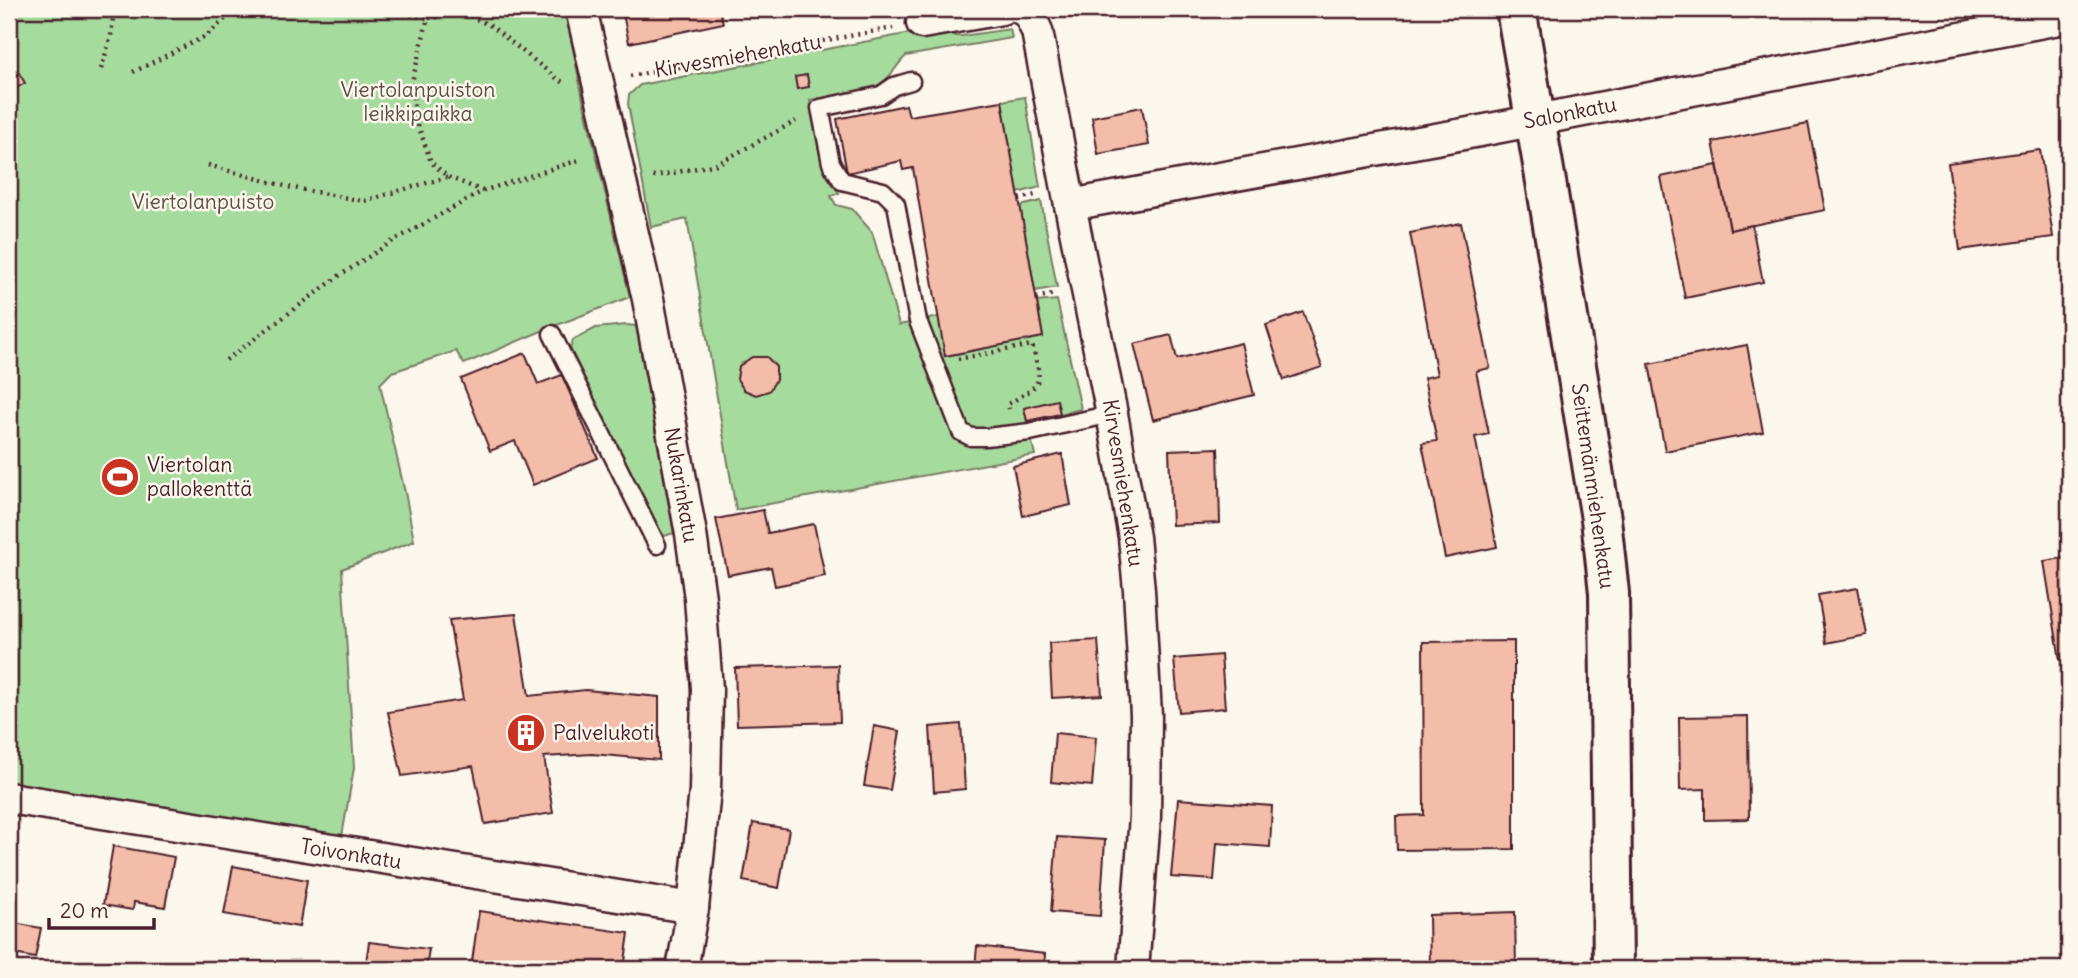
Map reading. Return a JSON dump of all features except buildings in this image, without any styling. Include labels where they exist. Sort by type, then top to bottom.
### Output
[{"type":"street","name":"Nukarinkatu","points":[[581,9],[648,299],[700,598],[707,689],[705,777],[693,908],[682,969]]},
{"type":"street","points":[[922,23],[1002,9]]},
{"type":"street","name":"Kirvesmiehenkatu","points":[[1021,9],[1028,12],[1037,31],[1134,537],[1146,715],[1145,817],[1133,969]]},
{"type":"street","name":"Seittemänmiehenkatu","points":[[1516,9],[1601,519],[1609,593],[1613,969]]},
{"type":"street","name":"Salonkatu","points":[[1070,205],[1535,120],[2069,17]]},
{"type":"street","name":"Toivonkatu","points":[[9,798],[693,908]]},
{"type":"lane","points":[[911,81],[894,86],[881,95],[820,108],[831,163],[842,181],[883,191],[896,204],[918,321],[961,432],[971,437],[1013,434],[1112,414]]},
{"type":"lane","points":[[552,334],[657,545]]},
{"type":"path","points":[[102,69],[111,36],[114,9]]},
{"type":"path","points":[[133,72],[206,36],[236,9]]},
{"type":"path","name":"Kirvesmiehenkatu","points":[[376,9],[428,18],[466,13],[491,26],[560,81],[579,86],[922,23]]},
{"type":"path","points":[[428,18],[412,82],[415,116],[431,162],[448,177],[483,191]]},
{"type":"path","points":[[621,182],[717,164],[820,108]]},
{"type":"path","points":[[226,360],[339,276],[393,241],[483,191],[613,149]]},
{"type":"path","points":[[208,165],[288,187],[364,201],[448,177]]},
{"type":"path","points":[[1037,298],[1065,292]]},
{"type":"path","points":[[934,364],[1032,345],[1040,373],[1033,389],[1008,404],[1013,434]]},
{"type":"green space","name":"Viertolanpuisto","points":[[9,9],[565,9],[584,104],[630,297],[464,364],[456,351],[392,372],[380,384],[414,541],[342,569],[354,768],[342,836],[9,783]]},
{"type":"green space","points":[[950,29],[955,36],[962,36],[1010,29],[1012,38],[906,56],[888,78],[874,87],[810,100],[825,173],[839,193],[831,196],[836,205],[852,209],[872,232],[899,325],[939,317],[946,356],[1043,337],[1037,302],[1057,300],[1081,409],[1060,414],[1057,401],[1024,408],[1035,455],[736,510],[687,219],[651,227],[628,104],[629,95],[640,85],[921,31]]},
{"type":"green space","points":[[1025,97],[1040,187],[1018,193],[1002,101]]},
{"type":"green space","points":[[1041,201],[1057,287],[1035,291],[1020,206]]},
{"type":"green space","points":[[636,326],[674,533],[664,536],[651,517],[591,393],[568,355],[573,340],[596,328]]},
{"type":"place","name":"Viertolan pallokenttä","points":[[120,477]]},
{"type":"place","name":"Palvelukoti","points":[[526,733]]},
{"type":"park label","name":"Viertolanpuiston leikkipaikka","points":[[418,102]]}]
